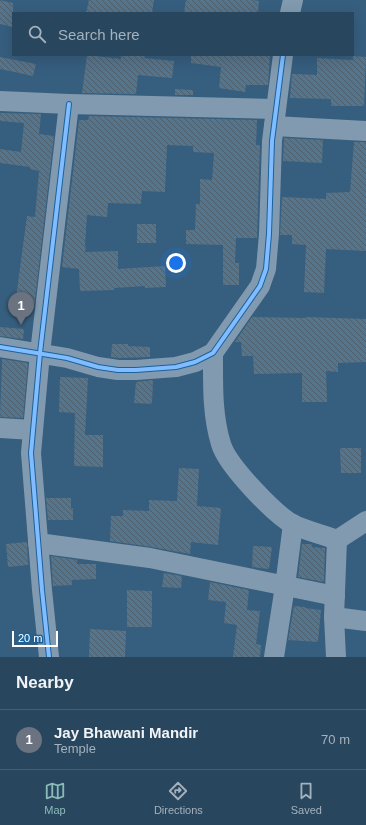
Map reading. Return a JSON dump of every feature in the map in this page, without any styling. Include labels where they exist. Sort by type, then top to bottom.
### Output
[{"type":"street","points":[[290,12],[293,0]]},
{"type":"street","points":[[0,347],[67,358],[98,367],[118,370],[176,367],[195,362],[213,354],[260,286],[263,278],[269,234],[272,141],[283,56]]},
{"type":"street","points":[[0,101],[69,104],[275,118],[366,131]]},
{"type":"street","points":[[49,657],[31,452],[40,353],[69,104]]},
{"type":"street","points":[[213,354],[213,388],[216,425],[221,446],[235,468],[264,502],[293,524],[337,540]]},
{"type":"street","points":[[0,428],[33,430]]},
{"type":"street","points":[[337,540],[366,521]]},
{"type":"street","points":[[274,657],[293,524]]},
{"type":"street","points":[[336,657],[334,617],[337,540]]},
{"type":"street","points":[[38,543],[150,558],[335,596]]},
{"type":"street","points":[[334,617],[366,621]]},
{"type":"building","points":[[0,0],[13,3],[12,27],[0,24]]},
{"type":"building","points":[[89,0],[154,0],[152,12],[86,12]]},
{"type":"building","points":[[186,0],[259,1],[258,12],[184,12]]},
{"type":"building","points":[[87,56],[121,59],[121,56],[145,56],[144,58],[174,61],[172,78],[138,75],[136,94],[82,93]]},
{"type":"building","points":[[191,56],[270,56],[268,85],[246,85],[245,92],[219,88],[221,67],[191,63]]},
{"type":"building","points":[[353,56],[366,57],[364,106],[331,106],[331,99],[290,98],[292,74],[317,75],[317,58],[353,60]]},
{"type":"building","points":[[0,57],[36,64],[33,76],[0,69]]},
{"type":"building","points":[[175,89],[193,90],[193,95],[175,95]]},
{"type":"building","points":[[0,113],[41,114],[39,134],[54,136],[34,308],[15,305],[27,216],[35,217],[39,171],[30,169],[30,167],[0,163],[0,149],[21,152],[24,123],[0,121]]},
{"type":"building","points":[[89,116],[257,120],[256,145],[260,145],[257,238],[236,238],[235,263],[239,263],[239,285],[223,285],[223,245],[186,244],[186,230],[195,230],[196,204],[200,204],[200,179],[212,180],[214,153],[193,152],[193,146],[167,145],[165,192],[142,191],[141,204],[108,203],[107,217],[87,215],[85,246],[85,252],[118,251],[118,269],[165,266],[166,287],[145,288],[145,286],[114,288],[114,290],[80,291],[79,269],[62,267],[79,120],[88,120]]},
{"type":"building","points":[[284,138],[323,140],[322,163],[283,161]]},
{"type":"building","points":[[354,142],[366,142],[366,251],[326,249],[324,293],[304,292],[306,245],[292,244],[292,235],[280,235],[282,197],[326,199],[326,193],[350,192]]},
{"type":"building","points":[[137,224],[156,224],[156,243],[137,243]]},
{"type":"building","points":[[252,317],[366,319],[366,362],[338,363],[338,372],[326,371],[327,402],[302,402],[302,373],[254,374],[253,356],[242,356],[241,342],[235,342]]},
{"type":"building","points":[[0,327],[24,329],[23,339],[0,336]]},
{"type":"building","points":[[112,344],[128,344],[128,346],[150,347],[150,357],[111,357]]},
{"type":"building","points":[[2,359],[28,363],[23,418],[0,417]]},
{"type":"building","points":[[60,377],[88,378],[85,435],[103,435],[103,467],[74,466],[75,413],[59,412]]},
{"type":"building","points":[[153,380],[152,404],[134,403],[136,382]]},
{"type":"building","points":[[340,448],[361,448],[361,473],[341,473]]},
{"type":"building","points":[[179,468],[199,469],[197,506],[221,508],[218,545],[191,542],[190,554],[110,541],[111,516],[123,516],[123,510],[149,511],[149,500],[177,501]]},
{"type":"building","points":[[46,498],[71,498],[73,520],[48,520]]},
{"type":"building","points":[[27,542],[28,565],[8,567],[6,544]]},
{"type":"building","points":[[302,544],[312,544],[312,547],[325,548],[324,582],[298,577]]},
{"type":"building","points":[[253,546],[272,547],[269,569],[252,567]]},
{"type":"building","points":[[51,556],[78,560],[77,564],[96,564],[96,579],[72,580],[72,585],[53,586]]},
{"type":"building","points":[[164,573],[182,576],[181,588],[162,587]]},
{"type":"building","points":[[210,582],[249,590],[247,610],[260,611],[256,644],[261,645],[260,657],[233,657],[237,625],[224,623],[226,602],[208,600]]},
{"type":"building","points":[[127,590],[152,591],[152,627],[127,627]]},
{"type":"building","points":[[294,606],[321,610],[318,642],[288,640]]},
{"type":"building","points":[[90,629],[126,631],[125,657],[89,657]]},
{"type":"cycle path","points":[[0,347],[67,358],[98,367],[118,370],[176,367],[195,362],[213,353],[260,286],[266,269],[269,234],[272,141],[283,56]]},
{"type":"cycle path","points":[[49,657],[31,453],[40,353],[69,104]]},
{"type":"place","name":"Jay Bhawani Mandir","points":[[21,325]]}]
